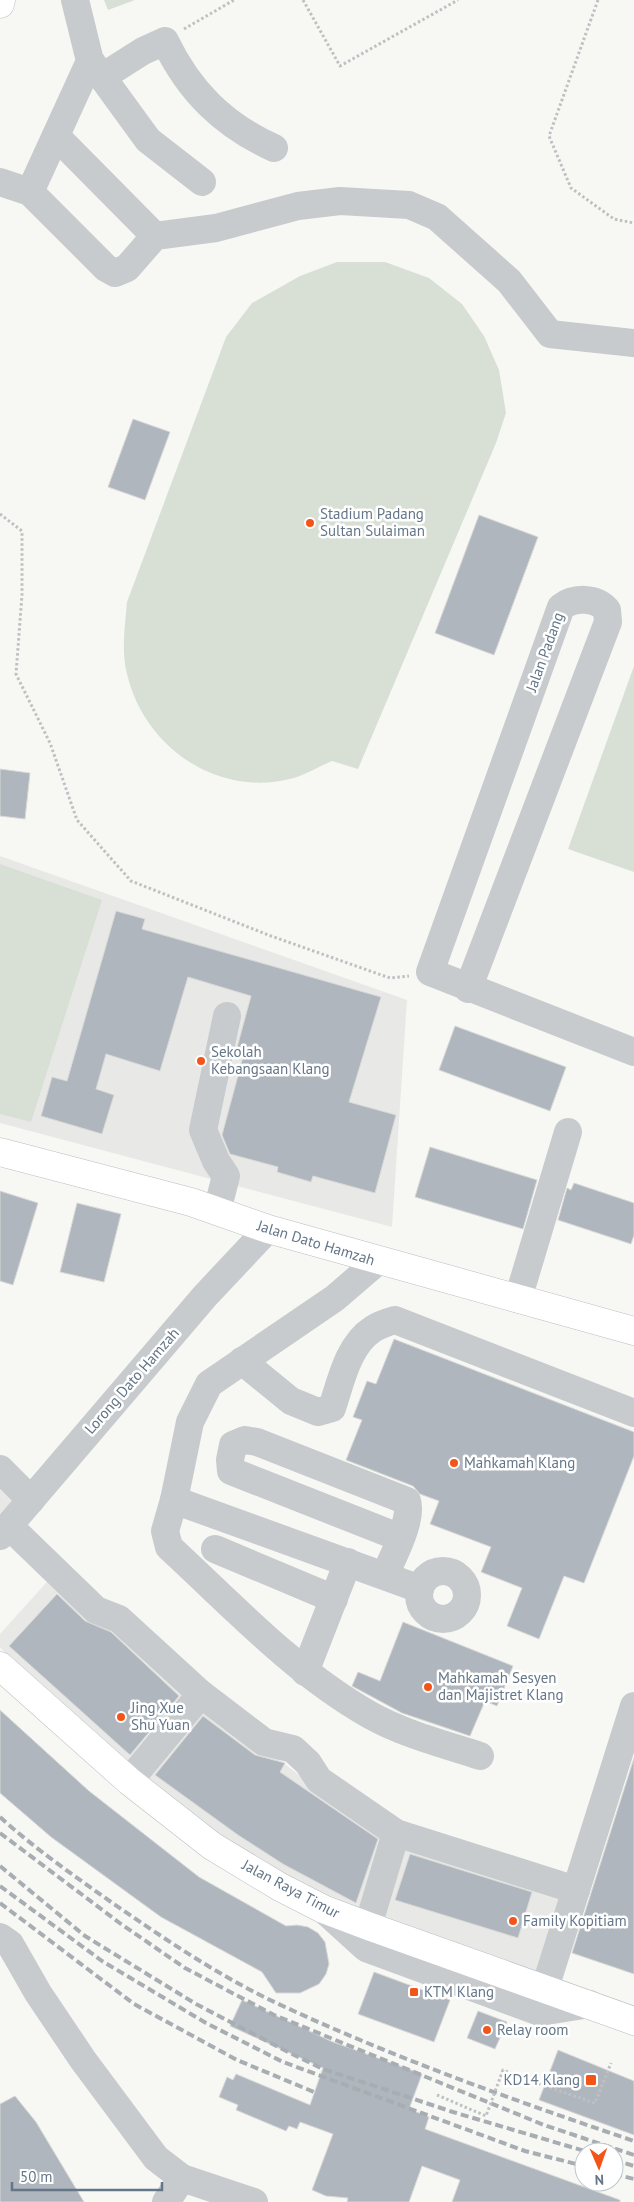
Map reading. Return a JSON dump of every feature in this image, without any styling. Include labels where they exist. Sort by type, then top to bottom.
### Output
[{"type":"main road","points":[[0,4],[1,0]]},
{"type":"main road","name":"Jalan Dato Hamzah","points":[[0,1152],[218,1211],[268,1230],[378,1261],[634,1330]]},
{"type":"main road","name":"Jalan Raya Timur","points":[[0,1666],[128,1781],[212,1846],[280,1886],[323,1909],[634,2021]]},
{"type":"street","points":[[75,0],[96,69],[148,140],[202,182]]},
{"type":"street","points":[[30,192],[56,136],[96,69],[165,41],[183,75],[209,105],[239,130],[274,148]]},
{"type":"street","points":[[56,136],[155,236]]},
{"type":"street","points":[[0,182],[30,192],[106,268],[115,273],[127,268],[155,236],[216,228],[298,206],[340,201],[409,205],[437,217],[509,281],[550,334],[634,343]]},
{"type":"street","name":"Jalan Padang","points":[[430,972],[561,607],[572,601],[592,601],[607,610],[608,622],[468,989]]},
{"type":"street","points":[[430,972],[468,989],[634,1052]]},
{"type":"street","points":[[218,1211],[226,1176],[216,1161],[203,1130],[227,1016]]},
{"type":"street","points":[[518,1299],[568,1132]]},
{"type":"street","name":"Lorong Dato Hamzah","points":[[4,1531],[205,1296],[268,1230]]},
{"type":"street","points":[[378,1261],[336,1298],[209,1384],[190,1422],[174,1500],[164,1531],[169,1547],[305,1672],[370,1715],[414,1735],[480,1756]]},
{"type":"street","points":[[242,1361],[291,1401],[318,1412],[332,1408],[346,1367],[360,1339],[374,1328],[395,1320],[634,1413]]},
{"type":"street","points":[[385,1575],[401,1538],[410,1511],[407,1501],[257,1442],[244,1440],[233,1445],[230,1460],[231,1471],[401,1538]]},
{"type":"street","points":[[0,1469],[31,1500]]},
{"type":"street","points":[[174,1500],[420,1589]]},
{"type":"street","points":[[4,1531],[96,1610],[118,1619],[201,1694],[264,1742],[293,1748],[308,1763],[319,1780],[396,1833],[576,1890]]},
{"type":"street","points":[[215,1549],[334,1599]]},
{"type":"street","points":[[305,1672],[348,1562]]},
{"type":"street","points":[[128,1781],[201,1694]]},
{"type":"street","points":[[545,1988],[634,1706]]},
{"type":"street","points":[[368,1926],[396,1833]]},
{"type":"street","points":[[323,1909],[366,1948],[540,2012],[590,2004]]},
{"type":"street","points":[[0,1936],[10,1944],[38,1993],[156,2158],[182,2178],[254,2202]]},
{"type":"street","points":[[166,2202],[182,2178]]},
{"type":"path","points":[[191,24],[234,0]]},
{"type":"path","points":[[303,0],[340,66],[458,0]]},
{"type":"path","points":[[598,0],[549,136],[571,188],[614,219],[634,223]]},
{"type":"path","points":[[0,514],[22,532],[22,595],[16,674],[50,743],[77,820],[131,881],[271,936],[390,978],[430,972]]},
{"type":"path","points":[[437,2095],[486,2116],[503,2070],[595,2103],[611,2063]]},
{"type":"shaded area","points":[[104,0],[135,0],[108,10]]},
{"type":"shaded area","name":"Stadium Padang Sultan Sulaiman","points":[[337,262],[385,262],[429,278],[462,304],[484,336],[499,370],[506,413],[496,443],[358,769],[332,761],[294,778],[266,783],[238,781],[212,774],[188,761],[167,745],[150,724],[136,700],[125,665],[124,638],[127,602],[226,337],[252,303],[300,276]]},
{"type":"shaded area","points":[[634,666],[634,872],[568,849]]},
{"type":"shaded area","name":"Sekolah Kebangsaan Klang","points":[[0,856],[407,1000],[392,1227],[0,1123]]},
{"type":"shaded area","points":[[0,864],[102,900],[31,1122],[0,1114]]},
{"type":"shaded area","points":[[0,1477],[18,1497],[0,1517]]},
{"type":"shaded area","points":[[54,1574],[202,1701],[320,1791],[570,1894],[544,1974],[329,1898],[282,1875],[218,1835],[142,1776],[17,1667],[0,1647],[0,1634]]},
{"type":"building","points":[[133,419],[170,432],[145,500],[108,487]]},
{"type":"building","points":[[479,515],[538,537],[494,655],[435,633]]},
{"type":"building","points":[[0,769],[30,773],[25,819],[0,816]]},
{"type":"building","points":[[116,911],[145,919],[142,929],[381,997],[349,1102],[396,1115],[375,1193],[313,1176],[311,1182],[277,1172],[278,1167],[230,1154],[222,1135],[243,1057],[235,1055],[251,996],[188,977],[160,1071],[106,1054],[96,1089],[114,1095],[102,1134],[41,1116],[52,1077],[67,1081]]},
{"type":"building","points":[[455,1026],[566,1067],[550,1111],[439,1070]]},
{"type":"building","points":[[430,1147],[537,1180],[523,1229],[415,1197]]},
{"type":"building","points":[[574,1183],[634,1203],[634,1235],[631,1244],[558,1220],[567,1188],[571,1190]]},
{"type":"building","points":[[0,1191],[38,1203],[13,1285],[0,1281]]},
{"type":"building","points":[[77,1203],[121,1214],[104,1282],[60,1272]]},
{"type":"building","points":[[394,1339],[634,1432],[634,1456],[584,1583],[564,1576],[539,1639],[507,1626],[522,1588],[481,1572],[491,1547],[430,1524],[439,1501],[420,1494],[413,1486],[346,1460],[362,1420],[353,1417],[367,1381],[376,1384]]},
{"type":"building","points":[[57,1594],[85,1621],[111,1632],[179,1696],[130,1755],[9,1646]]},
{"type":"building","name":"Mahkamah Sesyen dan Majistret Klang","points":[[403,1622],[513,1666],[497,1706],[485,1701],[470,1736],[402,1713],[352,1686],[358,1672],[380,1681]]},
{"type":"building","points":[[0,1710],[89,1791],[199,1877],[286,1926],[308,1927],[318,1933],[325,1942],[329,1964],[326,1974],[319,1984],[300,1993],[276,1993],[262,1972],[161,1917],[51,1837],[0,1793]]},
{"type":"building","points":[[203,1716],[255,1755],[285,1763],[280,1772],[378,1839],[356,1903],[283,1864],[238,1835],[155,1775]]},
{"type":"building","points":[[634,1758],[634,1974],[572,1953]]},
{"type":"building","points":[[410,1854],[532,1892],[518,1938],[395,1900]]},
{"type":"building","points":[[374,1972],[450,2000],[434,2042],[358,2014]]},
{"type":"building","points":[[242,2000],[333,2042],[422,2074],[409,2109],[429,2117],[425,2129],[574,2183],[574,2192],[598,2192],[620,2200],[620,2202],[452,2202],[460,2180],[422,2166],[409,2202],[347,2202],[348,2198],[326,2196],[312,2190],[333,2134],[300,2122],[297,2129],[289,2126],[286,2131],[236,2110],[238,2105],[219,2097],[227,2077],[233,2080],[236,2074],[310,2105],[323,2068],[230,2026]]},
{"type":"building","name":"Relay room","points":[[478,2011],[507,2022],[495,2049],[467,2038]]},
{"type":"building","points":[[558,2050],[634,2081],[634,2135],[539,2100]]},
{"type":"building","points":[[15,2096],[36,2122],[84,2202],[0,2202],[0,2104]]},
{"type":"railway","points":[[0,1817],[26,1840],[130,1915],[208,1966],[248,1989],[358,2039],[403,2057],[541,2109],[634,2141]]},
{"type":"railway","points":[[0,1833],[121,1924],[185,1968],[274,2015],[544,2125],[634,2155]]},
{"type":"railway","points":[[0,1866],[85,1936],[196,2004],[290,2053],[323,2069],[453,2112],[574,2148]]},
{"type":"railway","points":[[0,1886],[102,1961],[206,2023],[283,2062],[525,2151],[574,2163]]},
{"type":"railway","points":[[0,1903],[134,2004],[237,2060],[314,2092]]},
{"type":"railway","points":[[624,2163],[634,2166]]},
{"type":"railway","points":[[624,2176],[634,2179]]},
{"type":"place","name":"Stadium Padang Sultan Sulaiman","points":[[310,523]]},
{"type":"place","name":"Sekolah Kebangsaan Klang","points":[[201,1061]]},
{"type":"place","name":"Mahkamah Klang","points":[[454,1463]]},
{"type":"place","name":"Mahkamah Sesyen dan Majistret Klang","points":[[428,1687]]},
{"type":"place","name":"Jing Xue Shu Yuan","points":[[121,1717]]},
{"type":"place","name":"Family Kopitiam","points":[[513,1921]]},
{"type":"place","name":"KTM Klang","points":[[414,1992]]},
{"type":"place","name":"Relay room","points":[[487,2030]]},
{"type":"place","name":"KD14 Klang","points":[[591,2080]]}]
